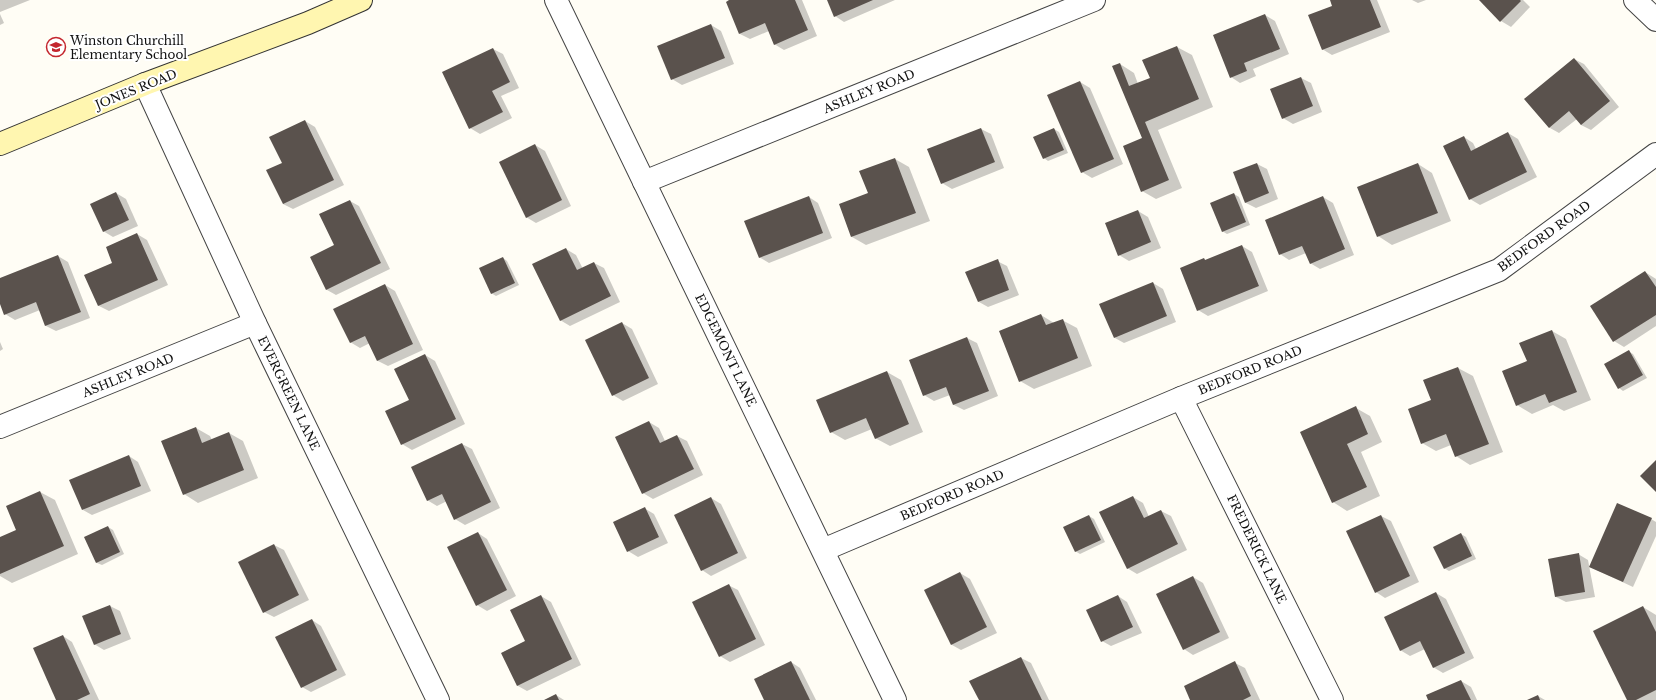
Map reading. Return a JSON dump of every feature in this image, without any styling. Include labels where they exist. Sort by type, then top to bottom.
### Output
[{"type":"street","name":"JONES ROAD","points":[[0,144],[145,84],[308,23],[361,0]]},
{"type":"street","name":"EDGEMONT LANE","points":[[556,0],[895,700]]},
{"type":"street","name":"ASHLEY ROAD","points":[[644,182],[1094,0]]},
{"type":"street","points":[[1635,0],[1656,20]]},
{"type":"street","name":"EVERGREEN LANE","points":[[145,84],[255,323],[438,700]]},
{"type":"street","name":"BEDFORD ROAD","points":[[823,550],[1181,398],[1499,270],[1656,154]]},
{"type":"street","name":"ASHLEY ROAD","points":[[0,427],[255,323]]},
{"type":"street","name":"FREDERICK LANE","points":[[1181,398],[1332,700]]},
{"type":"building","points":[[729,0],[795,0],[808,30],[774,45],[765,23],[739,34],[726,2]]},
{"type":"building","points":[[827,0],[873,0],[834,17]]},
{"type":"building","points":[[1330,0],[1370,0],[1381,27],[1322,50],[1308,15],[1332,6]]},
{"type":"building","points":[[1479,0],[1520,0],[1521,1],[1500,22]]},
{"type":"building","points":[[1265,14],[1280,49],[1244,63],[1247,71],[1230,78],[1213,35]]},
{"type":"building","points":[[711,24],[725,58],[671,80],[657,46]]},
{"type":"building","points":[[1177,46],[1199,99],[1145,122],[1169,180],[1141,192],[1123,146],[1142,138],[1112,66],[1120,63],[1129,86],[1150,78],[1142,60]]},
{"type":"building","points":[[493,48],[510,82],[492,91],[503,112],[469,129],[442,72]]},
{"type":"building","points":[[1574,58],[1610,101],[1581,125],[1569,111],[1549,128],[1524,99]]},
{"type":"building","points":[[1301,77],[1313,106],[1282,119],[1270,89]]},
{"type":"building","points":[[1080,81],[1114,159],[1081,173],[1047,95]]},
{"type":"building","points":[[305,120],[334,180],[283,204],[266,170],[282,163],[269,137]]},
{"type":"building","points":[[981,128],[995,162],[941,184],[927,149]]},
{"type":"building","points":[[1054,128],[1064,150],[1043,159],[1033,137]]},
{"type":"building","points":[[1508,132],[1527,172],[1469,200],[1443,146],[1464,136],[1471,151]]},
{"type":"building","points":[[535,144],[562,200],[526,218],[499,162]]},
{"type":"building","points":[[895,158],[916,213],[851,237],[839,204],[868,193],[859,171]]},
{"type":"building","points":[[1257,163],[1269,193],[1245,203],[1233,172]]},
{"type":"building","points":[[1418,163],[1438,213],[1377,237],[1357,187]]},
{"type":"building","points":[[116,192],[129,220],[103,232],[90,204]]},
{"type":"building","points":[[1234,193],[1246,222],[1222,232],[1210,203]]},
{"type":"building","points":[[809,196],[823,233],[759,258],[744,221]]},
{"type":"building","points":[[1323,196],[1345,249],[1310,264],[1302,246],[1279,255],[1265,220]]},
{"type":"building","points":[[350,200],[381,263],[326,290],[310,257],[334,245],[319,214]]},
{"type":"building","points":[[1138,210],[1151,242],[1118,256],[1105,223]]},
{"type":"building","points":[[137,233],[158,280],[98,306],[84,275],[112,263],[106,247]]},
{"type":"building","points":[[1242,245],[1259,286],[1197,311],[1180,268]]},
{"type":"building","points":[[566,248],[577,270],[594,262],[611,296],[560,321],[532,264]]},
{"type":"building","points":[[58,255],[81,312],[45,326],[36,302],[4,315],[0,304],[0,278]]},
{"type":"building","points":[[503,257],[515,283],[491,294],[479,268]]},
{"type":"building","points":[[998,259],[1009,290],[978,302],[965,272]]},
{"type":"building","points":[[1645,271],[1656,287],[1656,315],[1613,342],[1590,306]]},
{"type":"building","points":[[1153,282],[1167,316],[1114,338],[1099,304]]},
{"type":"building","points":[[385,284],[413,344],[377,361],[365,336],[350,343],[333,309]]},
{"type":"building","points":[[1041,314],[1046,325],[1063,319],[1078,358],[1019,382],[999,331]]},
{"type":"building","points":[[622,322],[649,378],[612,396],[585,340]]},
{"type":"building","points":[[1552,330],[1577,392],[1549,403],[1545,394],[1516,406],[1502,371],[1527,361],[1519,343]]},
{"type":"building","points":[[967,337],[989,391],[953,405],[946,387],[923,396],[909,360]]},
{"type":"building","points":[[1629,350],[1643,375],[1618,389],[1604,364]]},
{"type":"building","points":[[425,354],[456,419],[401,445],[385,411],[409,400],[394,369]]},
{"type":"building","points":[[1458,367],[1489,444],[1455,457],[1446,434],[1421,444],[1408,409],[1431,400],[1423,380]]},
{"type":"building","points":[[887,371],[909,424],[875,439],[866,418],[830,433],[816,400]]},
{"type":"building","points":[[1356,406],[1368,434],[1347,444],[1367,487],[1332,503],[1300,432]]},
{"type":"building","points":[[649,421],[660,443],[677,435],[694,469],[642,494],[615,437]]},
{"type":"building","points":[[196,427],[202,443],[229,432],[244,470],[183,495],[161,441]]},
{"type":"building","points":[[462,443],[491,502],[454,520],[442,494],[427,501],[411,467]]},
{"type":"building","points":[[129,455],[141,486],[82,510],[69,480]]},
{"type":"building","points":[[1656,460],[1656,492],[1640,476]]},
{"type":"building","points":[[40,491],[64,546],[0,574],[0,537],[16,530],[6,506]]},
{"type":"building","points":[[1133,496],[1144,518],[1161,510],[1178,544],[1127,569],[1099,512]]},
{"type":"building","points":[[711,497],[738,553],[701,571],[674,515]]},
{"type":"building","points":[[1617,503],[1652,518],[1623,582],[1589,567]]},
{"type":"building","points":[[645,507],[659,537],[627,552],[613,522]]},
{"type":"building","points":[[1089,515],[1101,540],[1075,552],[1063,527]]},
{"type":"building","points":[[1381,515],[1410,576],[1375,593],[1346,531]]},
{"type":"building","points":[[108,526],[120,552],[96,563],[84,537]]},
{"type":"building","points":[[478,532],[507,590],[476,606],[447,547]]},
{"type":"building","points":[[1461,533],[1472,556],[1444,569],[1433,547]]},
{"type":"building","points":[[274,544],[299,595],[263,613],[238,562]]},
{"type":"building","points":[[1579,553],[1585,592],[1555,597],[1548,559]]},
{"type":"building","points":[[960,572],[987,627],[951,645],[924,590]]},
{"type":"building","points":[[1193,576],[1220,632],[1183,650],[1156,594]]},
{"type":"building","points":[[729,584],[756,639],[719,657],[692,602]]},
{"type":"building","points":[[1436,592],[1465,653],[1433,668],[1420,641],[1400,651],[1384,617]]},
{"type":"building","points":[[541,595],[572,659],[517,686],[501,653],[525,641],[510,610]]},
{"type":"building","points":[[1118,595],[1133,627],[1101,642],[1086,610]]},
{"type":"building","points":[[110,605],[121,634],[94,645],[82,616]]},
{"type":"building","points":[[1643,606],[1656,632],[1656,690],[1636,700],[1627,700],[1593,631]]},
{"type":"building","points":[[312,619],[337,670],[301,688],[275,637]]},
{"type":"building","points":[[63,635],[90,694],[77,700],[56,700],[33,648]]},
{"type":"building","points":[[1021,657],[1042,700],[979,700],[969,681]]},
{"type":"building","points":[[791,661],[810,700],[764,700],[754,679]]},
{"type":"building","points":[[1235,661],[1251,696],[1243,700],[1190,700],[1184,686]]},
{"type":"building","points":[[1461,680],[1471,700],[1428,700],[1426,695]]},
{"type":"building","points":[[556,694],[559,700],[544,700]]},
{"type":"building","points":[[1538,695],[1540,700],[1527,700]]},
{"type":"place","name":"Winston Churchill Elementary School","points":[[56,47]]}]
